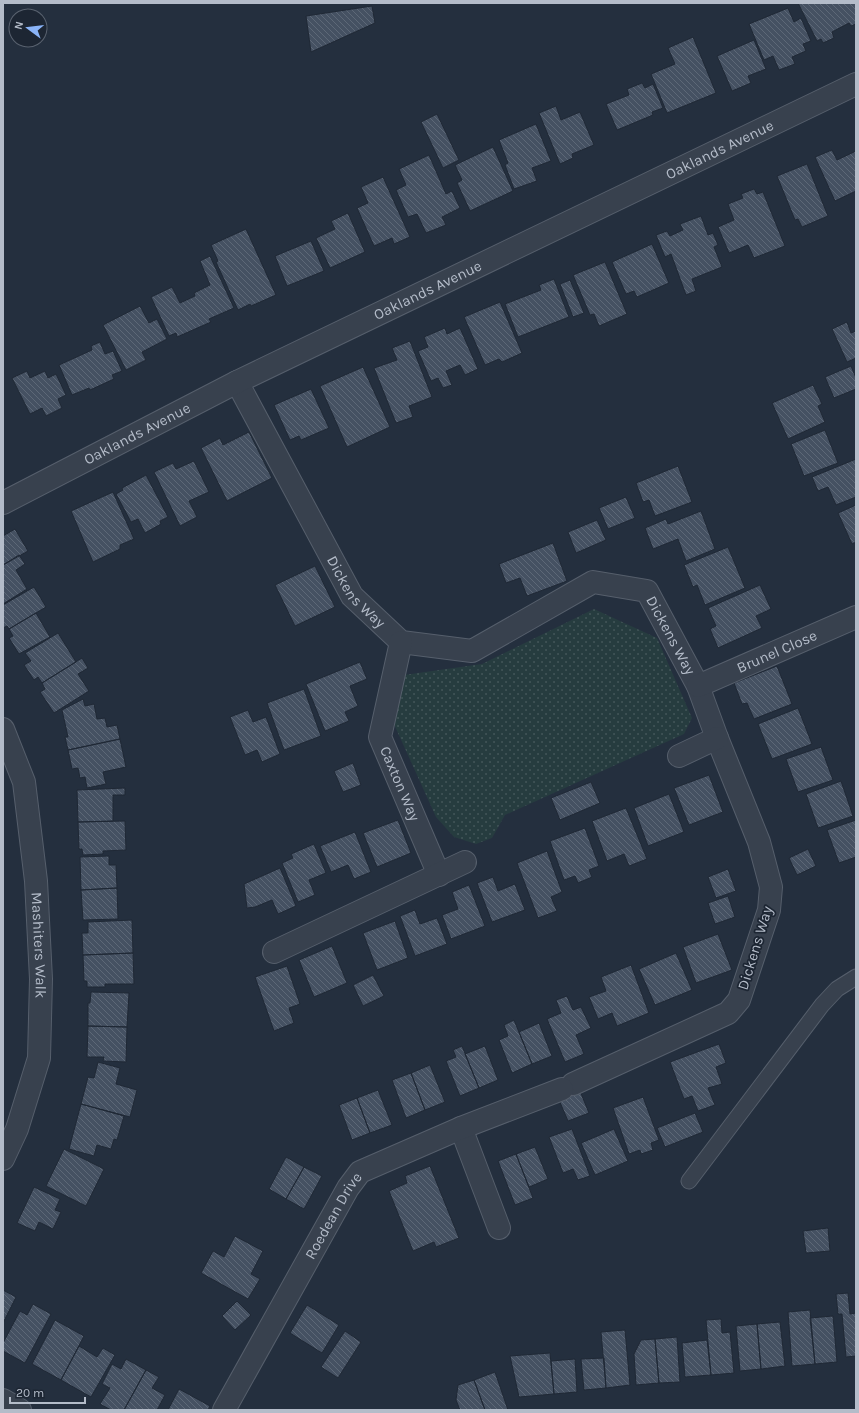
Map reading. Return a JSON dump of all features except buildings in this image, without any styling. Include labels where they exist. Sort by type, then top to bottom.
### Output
[{"type":"street","name":"Oaklands Avenue","points":[[3,502],[237,382],[856,84]]},
{"type":"street","name":"Dickens Way","points":[[237,382],[352,596],[401,642],[472,651],[593,582],[647,591],[698,686],[717,738],[759,842],[771,887],[769,910],[739,1000],[728,1013],[567,1086]]},
{"type":"street","name":"Brunel Close","points":[[698,686],[856,617]]},
{"type":"street","name":"Caxton Way","points":[[401,642],[380,737],[439,875]]},
{"type":"street","name":"Mashiters Walk","points":[[3,729],[24,782],[36,881],[41,978],[39,1058],[17,1129],[3,1159]]},
{"type":"street","points":[[679,756],[717,738]]},
{"type":"street","points":[[274,952],[465,862]]},
{"type":"street","name":"Roedean Drive","points":[[224,1410],[348,1188],[360,1172],[461,1128],[567,1086]]},
{"type":"street","points":[[461,1128],[499,1228]]},
{"type":"street","points":[[3,1400],[20,1410]]},
{"type":"lane","points":[[689,1181],[822,1005],[837,989],[856,977]]},
{"type":"green space","points":[[594,609],[657,638],[692,718],[684,734],[505,815],[492,838],[476,844],[454,837],[436,817],[393,722],[404,675],[482,664]]}]
